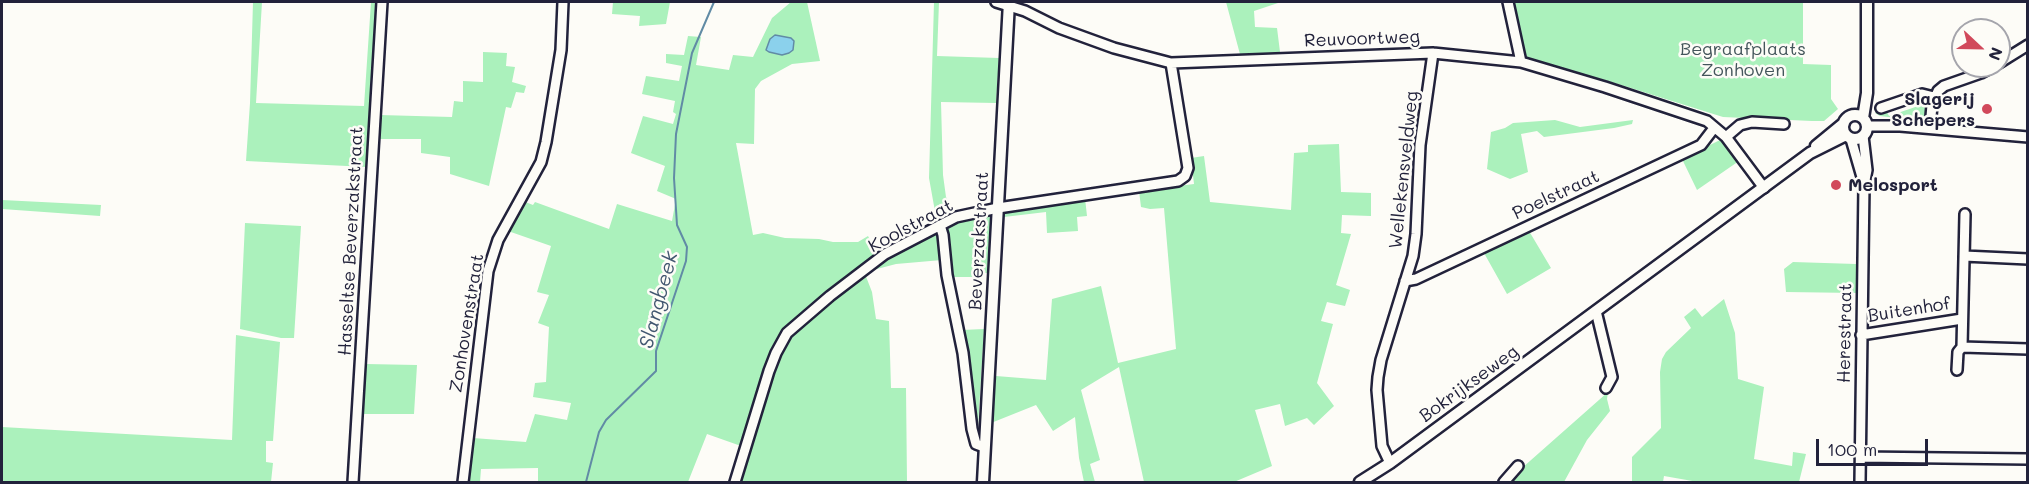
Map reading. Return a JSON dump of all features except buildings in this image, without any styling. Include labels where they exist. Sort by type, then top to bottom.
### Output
[{"type":"street","name":"Hasseltse Beverzakstraat","points":[[353,483],[382,2]]},
{"type":"street","name":"Zonhovenstraat","points":[[463,483],[488,271],[498,240],[541,162],[561,50],[563,2]]},
{"type":"street","name":"Reuvoortweg","points":[[996,2],[1026,6],[1059,27],[1114,48],[1171,63],[1433,53],[1521,62],[1697,117],[1726,137],[1764,188]]},
{"type":"street","points":[[1508,2],[1521,62]]},
{"type":"street","name":"Herestraat","points":[[1860,483],[1864,185],[1867,170],[1862,124],[1866,80],[1867,2]]},
{"type":"street","name":"Beverzakstraat","points":[[983,483],[1009,4]]},
{"type":"street","points":[[2011,56],[2028,45]]},
{"type":"street","name":"Wellekensveldweg","points":[[1390,463],[1382,446],[1377,390],[1381,360],[1413,256],[1420,145],[1433,53]]},
{"type":"street","name":"Koolstraat","points":[[735,483],[769,371],[787,333],[830,296],[885,254],[956,217],[998,208],[1178,181],[1185,176],[1188,168],[1171,63]]},
{"type":"street","points":[[1930,128],[1934,97],[1944,86],[1967,78]]},
{"type":"street","points":[[1881,108],[1922,94],[1934,97]]},
{"type":"street","name":"Bokrijkseweg","points":[[1360,483],[1810,153],[1848,137],[1858,139],[1862,124],[1849,117],[1816,145],[1810,153]]},
{"type":"street","points":[[1726,137],[1740,125],[1752,122],[1784,124]]},
{"type":"street","points":[[1844,123],[1848,137]]},
{"type":"street","points":[[1862,124],[2028,137]]},
{"type":"street","name":"Poelstraat","points":[[1405,281],[1416,279],[1701,145],[1714,128]]},
{"type":"street","name":"Herestraat","points":[[1848,137],[1859,160],[1864,185]]},
{"type":"street","name":"Buitenhof","points":[[1958,370],[1958,352],[1962,347],[1965,214]]},
{"type":"street","points":[[940,225],[947,275],[963,352],[972,429],[976,444],[984,447]]},
{"type":"street","points":[[1964,256],[2028,259]]},
{"type":"street","points":[[1596,311],[1601,323],[1612,377],[1606,388]]},
{"type":"street","name":"Buitenhof","points":[[1862,335],[1962,319]]},
{"type":"street","points":[[1962,347],[2028,349]]},
{"type":"street","points":[[1860,457],[2028,459]]},
{"type":"street","points":[[1504,483],[1518,466]]},
{"type":"green space","points":[[253,2],[262,2],[256,103],[364,106],[371,2],[378,2],[367,167],[246,161]]},
{"type":"green space","points":[[613,2],[670,2],[666,24],[639,26],[640,16],[612,14]]},
{"type":"green space","points":[[791,2],[807,2],[820,61],[792,64],[761,81],[755,89],[754,144],[736,143],[753,235],[763,233],[785,238],[819,239],[833,242],[858,242],[868,236],[877,254],[787,327],[771,354],[741,446],[707,434],[688,482],[538,482],[538,468],[481,469],[480,482],[469,482],[473,438],[526,442],[535,414],[567,420],[571,403],[533,397],[535,383],[546,382],[549,327],[538,323],[549,295],[537,292],[551,246],[508,231],[523,201],[533,205],[535,202],[609,229],[617,204],[672,221],[676,199],[657,191],[665,166],[631,153],[643,116],[673,124],[676,114],[673,112],[675,101],[642,94],[646,76],[679,81],[682,66],[666,63],[666,54],[684,55],[688,36],[701,37],[696,65],[729,70],[733,55],[753,57],[772,18]]},
{"type":"green space","points":[[934,2],[939,2],[937,56],[999,58],[996,103],[941,102],[943,175],[946,197],[953,212],[936,217],[929,178]]},
{"type":"green space","points":[[1226,2],[1281,2],[1254,11],[1255,27],[1277,28],[1280,52],[1278,55],[1241,58]]},
{"type":"green space","name":"Begraafplaats Zonhoven","points":[[1511,2],[1803,2],[1803,64],[1831,65],[1831,99],[1838,109],[1824,121],[1723,117],[1605,80],[1529,60],[1524,52]]},
{"type":"green space","points":[[483,52],[507,53],[506,66],[515,67],[512,82],[526,86],[524,93],[516,92],[511,108],[506,107],[489,186],[450,174],[450,157],[421,153],[421,139],[380,139],[380,115],[452,117],[454,101],[463,102],[463,81],[483,82]]},
{"type":"green space","points":[[1922,97],[1928,101],[1926,118],[1921,121],[1880,116],[1875,113],[1882,108],[1889,116],[1924,104]]},
{"type":"green space","points":[[1555,120],[1580,127],[1633,120],[1632,124],[1614,128],[1544,137],[1537,131],[1521,134],[1528,172],[1510,179],[1487,169],[1491,132],[1513,123]]},
{"type":"green space","points":[[1720,140],[1739,161],[1697,190],[1682,159]]},
{"type":"green space","points":[[1339,144],[1341,192],[1371,193],[1371,216],[1342,215],[1341,233],[1351,234],[1336,285],[1350,290],[1345,306],[1327,302],[1321,321],[1333,324],[1317,383],[1334,406],[1314,425],[1307,418],[1285,426],[1280,404],[1255,410],[1272,466],[1234,482],[1144,482],[1119,367],[1081,390],[1100,460],[1090,464],[1095,482],[1084,482],[1075,417],[1053,431],[1036,405],[991,423],[996,376],[1046,380],[1052,299],[1101,286],[1118,363],[1176,349],[1164,208],[1141,207],[1139,191],[1194,184],[1191,158],[1204,156],[1210,202],[1291,210],[1294,153],[1308,152],[1308,145]]},
{"type":"green space","points":[[1085,198],[1087,216],[1077,217],[1078,231],[1047,233],[1046,212],[1004,217],[1004,210]]},
{"type":"green space","points":[[2,200],[101,205],[100,216],[2,209]]},
{"type":"green space","points":[[991,211],[987,273],[978,273],[977,277],[950,277],[946,231],[949,224]]},
{"type":"green space","points":[[245,223],[301,226],[294,338],[281,338],[240,329]]},
{"type":"green space","points":[[1529,231],[1551,268],[1507,294],[1484,253]]},
{"type":"green space","points":[[934,234],[939,237],[942,260],[896,264],[877,269],[877,266]]},
{"type":"green space","points":[[1793,262],[1856,264],[1856,293],[1786,292],[1784,269]]},
{"type":"green space","points":[[865,274],[872,292],[876,319],[889,321],[891,388],[906,388],[907,482],[740,482],[778,364],[791,336],[824,306]]},
{"type":"green space","points":[[1724,299],[1735,333],[1738,379],[1764,387],[1754,459],[1792,466],[1793,452],[1806,454],[1799,482],[1698,482],[1664,476],[1663,482],[1632,482],[1632,457],[1661,428],[1660,372],[1662,359],[1666,352],[1691,328],[1684,317],[1695,308],[1702,317]]},
{"type":"green space","points":[[984,329],[978,426],[976,429],[962,330]]},
{"type":"green space","points":[[236,335],[280,342],[273,441],[266,441],[266,462],[273,463],[271,482],[2,482],[2,427],[232,440]]},
{"type":"green space","points":[[366,364],[417,365],[414,414],[363,414]]},
{"type":"green space","points":[[1608,392],[1610,411],[1587,440],[1564,482],[1509,482],[1522,468]]},
{"type":"water","points":[[775,35],[791,38],[794,41],[793,50],[782,55],[766,50],[770,39]]},
{"type":"waterway","name":"Slangbeek","points":[[586,482],[599,432],[606,420],[656,371],[656,351],[686,261],[687,247],[677,225],[674,178],[676,134],[692,53],[714,2]]},
{"type":"place","name":"Slagerij Schepers","points":[[1987,109]]},
{"type":"place","name":"Melosport","points":[[1836,185]]}]
